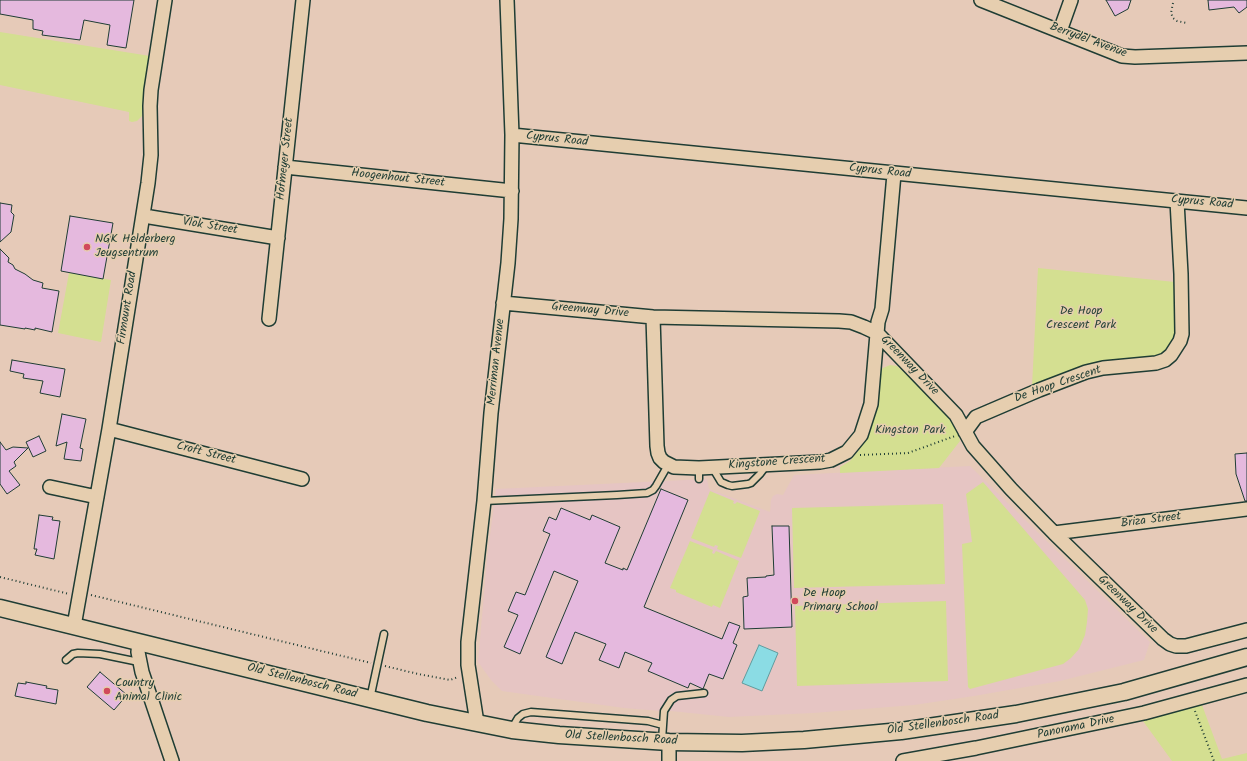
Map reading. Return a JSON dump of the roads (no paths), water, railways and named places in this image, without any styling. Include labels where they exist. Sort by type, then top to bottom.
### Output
[{"type":"street","name":"Firmount Road","points":[[74,626],[109,429],[143,215],[151,155],[151,90],[165,0]]},
{"type":"street","name":"Hofmeyer Street","points":[[269,319],[303,0]]},
{"type":"street","name":"Merriman Avenue","points":[[477,723],[467,659],[468,642],[508,263],[512,191],[512,135],[507,0]]},
{"type":"street","name":"Berrydel Avenue","points":[[981,0],[1122,56],[1247,53]]},
{"type":"street","points":[[1060,31],[1071,0]]},
{"type":"street","name":"Cyprus Road","points":[[512,135],[1247,208]]},
{"type":"street","name":"Hoogenhout Street","points":[[285,166],[512,191]]},
{"type":"street","name":"Kingstone Crescent","points":[[668,465],[703,472],[766,465],[820,462],[831,460],[840,456],[847,452],[855,444],[861,435],[871,404],[878,322],[882,309],[894,174]]},
{"type":"street","name":"De Hoop Crescent","points":[[965,432],[976,417],[1038,390],[1086,372],[1102,368],[1156,363],[1165,360],[1171,355],[1180,341],[1182,334],[1181,274],[1177,201]]},
{"type":"street","name":"Vlok Street","points":[[143,215],[278,238]]},
{"type":"street","name":"Greenway Drive","points":[[503,303],[653,317],[839,321],[858,324],[877,333],[956,415],[973,446],[981,456],[1054,533],[1162,639],[1176,646],[1186,646],[1247,630]]},
{"type":"street","points":[[653,317],[657,446],[660,458],[668,465]]},
{"type":"street","name":"Croft Street","points":[[109,429],[302,479]]},
{"type":"street","points":[[50,487],[97,497]]},
{"type":"street","name":"Briza Street","points":[[1054,533],[1247,509]]},
{"type":"street","name":"Old Stellenbosch Road","points":[[0,608],[427,713],[512,730],[559,735],[665,742],[742,743],[804,740],[901,732],[1016,714],[1124,692],[1247,657]]},
{"type":"street","points":[[139,642],[138,652],[140,662],[172,761]]},
{"type":"street","name":"Panorama Drive","points":[[903,761],[976,748],[1144,714],[1247,685]]},
{"type":"street","points":[[665,742],[669,761]]},
{"type":"lane","points":[[484,500],[610,496],[647,492],[655,488],[668,465]]},
{"type":"lane","points":[[703,472],[732,486],[751,483],[766,465]]},
{"type":"lane","points":[[370,699],[384,634]]},
{"type":"lane","points":[[66,660],[72,654],[78,653],[100,654],[140,662]]},
{"type":"lane","points":[[665,742],[663,725],[664,711],[671,700],[677,696],[704,693]]},
{"type":"lane","points":[[512,730],[518,718],[523,714],[531,712],[648,721],[663,725]]},
{"type":"water","points":[[759,645],[778,653],[762,691],[742,683]]},
{"type":"place","name":"NGK Helderberg Jeugsentrum","points":[[87,247]]},
{"type":"place","name":"De Hoop Primary School","points":[[795,601]]},
{"type":"place","name":"Country Animal Clinic","points":[[107,691]]},
{"type":"park label","name":"De Hoop Crescent Park","points":[[1081,319]]},
{"type":"park label","name":"Kingston Park","points":[[910,431]]}]
